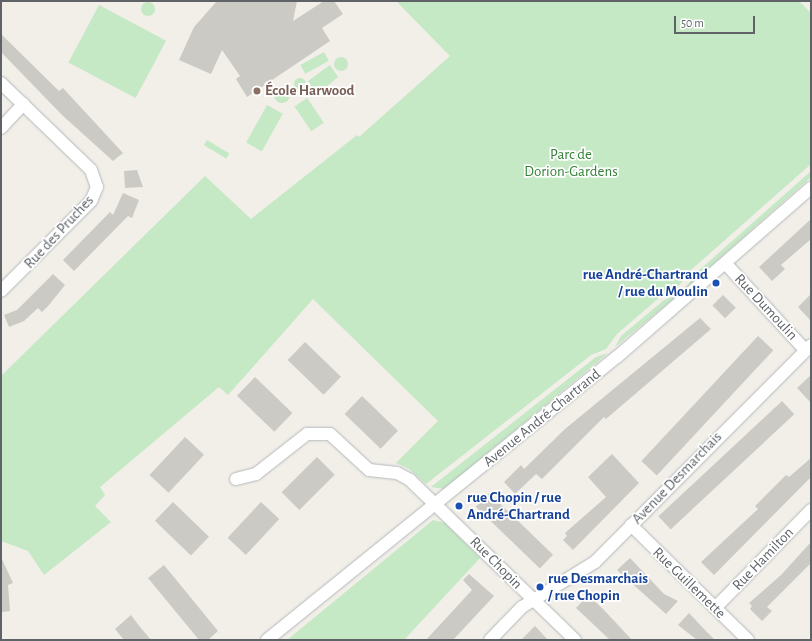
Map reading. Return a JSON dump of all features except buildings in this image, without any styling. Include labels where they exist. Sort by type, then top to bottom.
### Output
[{"type":"street","name":"Rue des Pruches","points":[[1,83],[91,170],[97,187],[91,201],[1,291]]},
{"type":"street","points":[[1,128],[23,104]]},
{"type":"street","name":"Avenue André-Chartrand","points":[[267,640],[726,264],[811,188]]},
{"type":"street","name":"Rue Dumoulin","points":[[726,264],[808,348]]},
{"type":"street","name":"Avenue Desmarchais","points":[[490,640],[534,600],[587,569],[808,348]]},
{"type":"street","name":"Rue Chopin","points":[[236,479],[256,474],[303,436],[321,431],[333,436],[369,470],[404,476],[575,640]]},
{"type":"street","name":"Rue Hamilton","points":[[715,608],[811,510]]},
{"type":"street","name":"Rue Guillemette","points":[[631,525],[748,640]]},
{"type":"green space","name":"Parc de Dorion-Gardens","points":[[396,1],[799,1],[811,13],[811,164],[691,270],[675,291],[660,297],[617,334],[606,349],[591,355],[426,484],[409,469],[396,463],[438,421],[313,299],[228,395],[219,387],[100,487],[105,495],[95,506],[111,522],[44,575],[28,551],[1,541],[1,376],[205,176],[251,219],[357,135],[359,137],[450,56]]},
{"type":"green space","points":[[145,2],[151,2],[155,6],[155,12],[151,16],[145,16],[141,12],[141,6]]},
{"type":"green space","points":[[99,5],[166,41],[136,98],[68,62]]},
{"type":"green space","points":[[324,52],[329,61],[305,74],[300,65]]},
{"type":"green space","points":[[341,57],[346,59],[348,64],[346,69],[341,71],[336,69],[334,64],[336,59]]},
{"type":"green space","points":[[330,65],[338,77],[317,95],[308,81]]},
{"type":"green space","points":[[298,78],[302,78],[306,84],[302,90],[298,90],[294,86],[294,82]]},
{"type":"green space","points":[[282,87],[289,92],[290,95],[285,102],[282,103],[275,98],[274,95],[279,88]]},
{"type":"green space","points":[[307,98],[324,123],[311,131],[295,106]]},
{"type":"green space","points":[[267,105],[283,114],[262,151],[246,143]]},
{"type":"green space","points":[[207,140],[229,153],[226,159],[204,145]]},
{"type":"green space","points":[[811,171],[811,177],[685,289],[696,273]]},
{"type":"green space","points":[[678,295],[615,347],[621,336],[664,300]]},
{"type":"green space","points":[[608,353],[444,489],[431,487],[596,357]]},
{"type":"green space","points":[[433,520],[445,523],[480,558],[404,640],[287,640]]},
{"type":"place","name":"École Harwood","points":[[257,91]]},
{"type":"place","name":"rue André-Chartrand / rue du Moulin","points":[[716,283]]},
{"type":"place","name":"rue Chopin / rue André-Chartrand","points":[[459,506]]},
{"type":"place","name":"rue Desmarchais / rue Chopin","points":[[540,587]]}]
